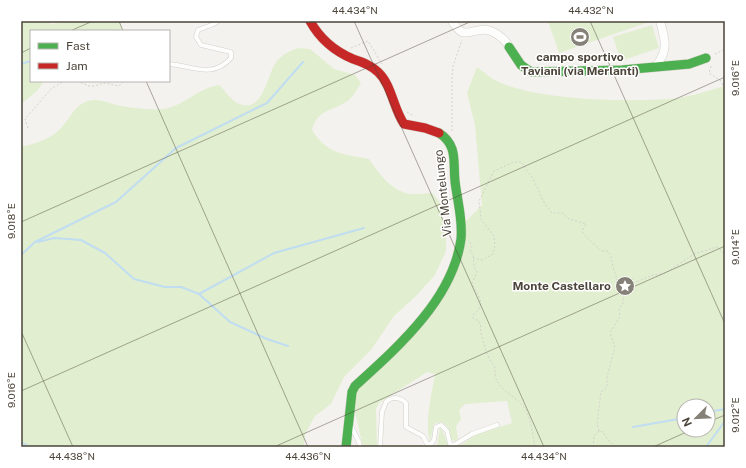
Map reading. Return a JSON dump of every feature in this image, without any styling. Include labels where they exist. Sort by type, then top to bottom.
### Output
[{"type":"street","points":[[310,21],[323,40],[336,50],[371,66],[379,73]]},
{"type":"street","points":[[319,21],[338,45],[353,54],[374,63],[379,73]]},
{"type":"street","points":[[452,21],[457,29],[464,33],[470,34],[479,30],[486,30],[502,38],[518,63],[524,69],[531,72],[622,70],[689,64],[709,60]]},
{"type":"street","points":[[656,66],[666,49],[660,21]]},
{"type":"street","name":"Via Montelungo","points":[[346,447],[350,403],[355,386],[419,323],[433,304],[452,272],[456,262],[461,238],[452,147],[440,134],[423,126],[404,124],[399,119],[379,73]]},
{"type":"lane","points":[[170,64],[205,70],[216,70],[232,58],[231,52],[201,45],[197,40],[195,34],[198,30],[218,21]]},
{"type":"lane","points":[[380,447],[382,412],[386,402],[393,398],[402,398],[406,403],[406,427],[423,436],[427,444],[431,444],[434,440],[436,427],[441,425],[447,431],[450,444],[454,445],[472,434],[497,425]]},
{"type":"lane","points":[[349,422],[354,430],[360,447]]},
{"type":"path","points":[[452,132],[453,66],[464,33]]},
{"type":"path","points":[[725,49],[709,60],[709,74],[721,81],[725,90]]},
{"type":"path","points":[[28,128],[25,119],[51,89],[62,82]]},
{"type":"path","points":[[80,82],[94,86],[105,83],[119,86],[123,82]]},
{"type":"path","points":[[473,258],[482,260],[493,254],[495,244],[494,236],[482,219],[478,202],[494,171],[514,162],[522,162],[526,173],[534,180],[542,202],[552,213],[562,213],[569,220],[586,224],[582,230],[586,238],[593,242],[601,251],[608,251],[613,258],[614,270],[618,277],[618,286],[624,292]]},
{"type":"path","points":[[461,238],[467,239],[470,243],[470,252],[477,272],[472,283],[473,287],[479,292],[480,304],[478,311],[473,314],[473,318],[479,321],[482,326],[480,332],[484,338],[485,352],[495,366],[494,374],[497,383],[521,403],[529,418],[535,447]]},
{"type":"path","points":[[616,447],[608,440],[603,432],[599,431],[597,424],[601,392],[607,387],[607,377],[614,347],[610,333],[620,316],[619,309],[623,303],[624,292],[636,282],[653,275],[664,274],[694,254],[717,247],[725,254]]},
{"type":"path","points":[[593,447],[594,436],[599,431]]},
{"type":"green space","points":[[21,21],[48,21],[51,24],[79,21],[120,21],[122,29],[120,30],[30,30],[30,82],[43,82],[37,91],[21,104]]},
{"type":"green space","name":"campo sportivo Taviani (via Merlanti)","points":[[548,21],[652,21],[559,53]]},
{"type":"green space","points":[[652,25],[659,48],[621,61],[613,37]]},
{"type":"green space","points":[[298,48],[310,49],[334,69],[355,75],[361,83],[350,99],[318,117],[312,130],[318,138],[336,152],[369,159],[386,181],[397,189],[410,194],[432,193],[439,201],[446,230],[446,251],[435,275],[416,296],[394,316],[371,350],[344,377],[331,404],[315,416],[305,434],[304,447],[21,447],[21,145],[24,146],[34,144],[59,131],[72,113],[81,104],[93,100],[101,100],[134,108],[163,109],[177,105],[204,90],[219,85],[239,104],[250,105],[256,102],[261,96],[277,61],[282,56]]},
{"type":"green space","points":[[477,67],[494,80],[513,87],[559,96],[612,100],[678,98],[725,86],[725,447],[458,447],[477,434],[512,423],[507,401],[465,404],[459,410],[461,419],[456,426],[458,439],[454,441],[451,439],[448,427],[441,422],[434,424],[430,441],[428,434],[428,417],[435,374],[427,372],[379,403],[376,409],[377,447],[363,447],[353,404],[354,393],[438,303],[463,224],[482,205],[475,125],[467,93]]},
{"type":"green space","points":[[440,427],[443,432],[449,447],[437,447]]},
{"type":"waterway","points":[[21,64],[30,61]]},
{"type":"waterway","points":[[21,255],[35,242],[116,202],[176,148],[267,103],[303,62]]},
{"type":"waterway","points":[[199,294],[274,253],[364,228]]},
{"type":"waterway","points":[[38,242],[54,238],[81,240],[105,253],[134,279],[165,287],[181,287],[199,294],[230,322],[267,339],[288,346]]},
{"type":"waterway","points":[[716,411],[725,409]]},
{"type":"waterway","points":[[633,427],[676,419]]},
{"type":"waterway","points":[[706,447],[725,421]]},
{"type":"waterway","points":[[21,442],[30,447]]},
{"type":"traffic: fast","points":[[509,47],[521,65],[531,72],[622,70],[689,64],[706,58]]},
{"type":"traffic: fast","points":[[346,447],[352,392],[355,386],[389,355],[421,320],[435,302],[447,282],[456,261],[461,239],[461,217],[455,181],[454,161],[452,148],[445,138],[439,133]]},
{"type":"traffic: jam","points":[[310,21],[328,44],[346,56],[369,66],[383,77],[400,118],[404,124],[425,128],[439,133]]},
{"type":"place","name":"campo sportivo Taviani (via Merlanti)","points":[[580,37]]},
{"type":"place","name":"Monte Castellaro","points":[[625,286]]}]
